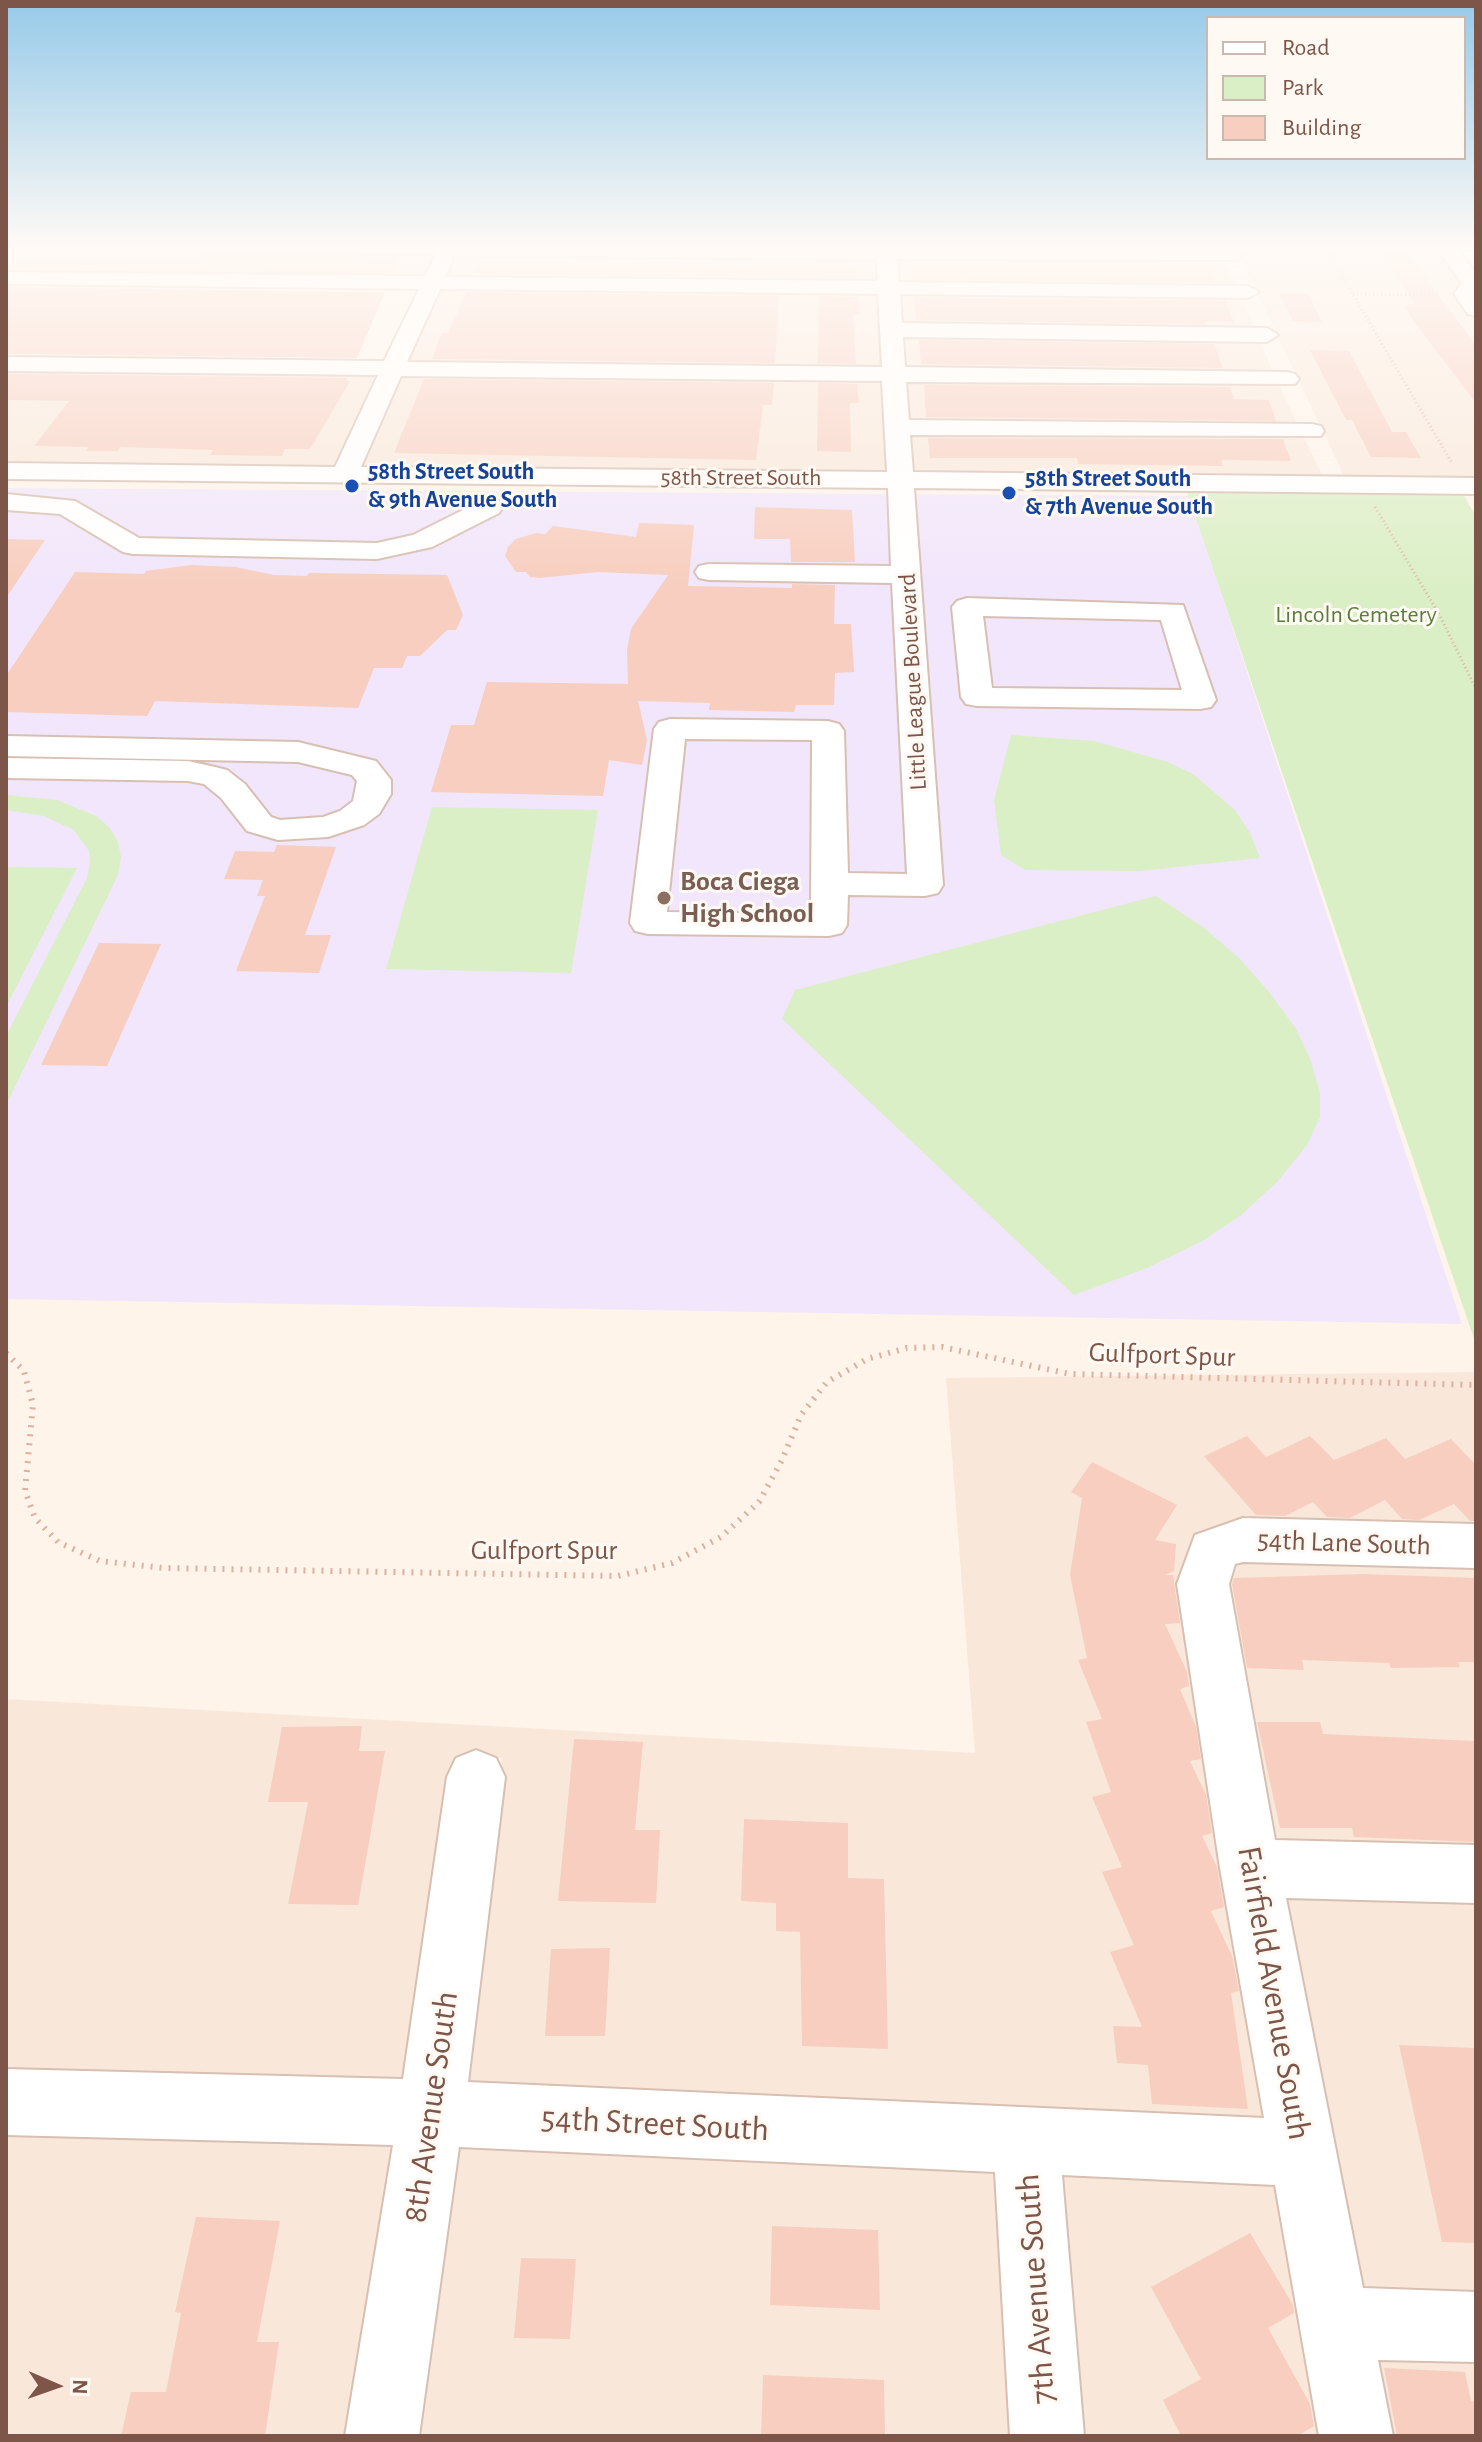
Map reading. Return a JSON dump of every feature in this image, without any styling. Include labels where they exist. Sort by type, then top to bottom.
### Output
[{"type":"street","points":[[344,475],[396,361]]},
{"type":"street","points":[[895,361],[901,479]]},
{"type":"street","points":[[1279,361],[1337,484]]},
{"type":"street","points":[[6,364],[1287,379]]},
{"type":"street","points":[[899,427],[1312,431]]},
{"type":"street","name":"58th Street South","points":[[6,471],[1476,486]]},
{"type":"street","points":[[6,499],[49,495],[75,472]]},
{"type":"street","name":"Little League Boulevard","points":[[830,884],[925,885],[901,479]]},
{"type":"street","points":[[6,499],[66,507],[133,546],[377,551],[422,541],[490,507]]},
{"type":"street","points":[[709,572],[907,575]]},
{"type":"street","points":[[967,607],[1173,611],[1200,700],[977,697],[974,666],[967,607]]},
{"type":"street","points":[[912,664],[974,666]]},
{"type":"street","points":[[670,729],[828,731],[830,884],[829,925],[648,923],[670,729]]},
{"type":"street","points":[[6,746],[298,752],[364,768],[374,780],[374,794],[367,807],[352,818],[328,827],[278,830],[259,824],[233,791],[215,777],[188,771],[6,768]]},
{"type":"street","name":"54th Lane South","points":[[1213,1550],[1243,1540],[1476,1546]]},
{"type":"street","name":"Fairfield Avenue South","points":[[1213,1550],[1203,1584],[1250,1868],[1356,2436]]},
{"type":"street","name":"8th Avenue South","points":[[382,2436],[431,2113],[476,1777]]},
{"type":"street","points":[[1250,1868],[1476,1874]]},
{"type":"street","name":"54th Street South","points":[[6,2102],[431,2113],[1304,2153]]},
{"type":"street","name":"7th Avenue South","points":[[1026,2142],[1047,2436]]},
{"type":"street","points":[[1336,2323],[1476,2327]]},
{"type":"path","points":[[1392,361],[1453,465]]},
{"type":"path","points":[[1364,485],[1439,614],[1476,689]]},
{"type":"path","name":"Gulfport Spur","points":[[6,1353],[24,1371],[33,1405],[25,1491],[35,1518],[58,1542],[100,1561],[163,1568],[618,1576],[672,1563],[721,1537],[759,1502],[782,1460],[801,1415],[827,1382],[867,1359],[907,1348],[942,1347],[1070,1374],[1476,1385]]},
{"type":"shaded area","points":[[407,361],[885,361],[886,371],[405,365]]},
{"type":"shaded area","points":[[905,361],[1269,361],[1275,376],[906,371]]},
{"type":"shaded area","points":[[1289,361],[1476,361],[1476,482],[1346,480]]},
{"type":"shaded area","points":[[6,367],[382,372],[335,471],[6,467]]},
{"type":"shaded area","points":[[402,372],[886,378],[890,475],[357,471]]},
{"type":"shaded area","points":[[906,378],[1278,383],[1324,480],[912,475]]},
{"type":"shaded area","name":"Boca Ciega High School","points":[[6,488],[1189,496],[1462,1324],[6,1299]]},
{"type":"shaded area","points":[[1476,1372],[1476,2436],[1078,2436],[1056,2170],[462,2089],[502,1758],[455,1758],[407,2086],[6,2076],[6,1699],[975,1753],[946,1378]]},
{"type":"shaded area","points":[[6,2128],[399,2138],[351,2436],[6,2436]]},
{"type":"shaded area","points":[[454,2141],[999,2168],[1016,2436],[413,2436]]},
{"type":"green space","name":"Lincoln Cemetery","points":[[1187,492],[1464,496],[1476,516],[1476,1345]]},
{"type":"green space","points":[[1011,735],[1094,741],[1168,762],[1193,774],[1235,810],[1250,833],[1260,858],[1139,871],[1025,870],[1001,855],[994,800]]},
{"type":"green space","points":[[6,795],[57,800],[96,816],[110,828],[118,842],[121,857],[118,875],[6,1105],[6,1036],[87,878],[90,863],[89,851],[74,830],[44,816],[6,810]]},
{"type":"green space","points":[[432,807],[598,810],[571,973],[386,969]]},
{"type":"green space","points":[[6,867],[77,868],[6,1007]]},
{"type":"green space","points":[[1156,896],[1203,927],[1241,960],[1270,993],[1296,1029],[1311,1061],[1320,1093],[1320,1117],[1307,1145],[1277,1182],[1241,1215],[1204,1240],[1147,1268],[1074,1295],[782,1019],[795,990]]},
{"type":"building","points":[[600,361],[775,361],[775,363]]},
{"type":"building","points":[[856,361],[856,364],[818,363]]},
{"type":"building","points":[[921,361],[1220,361],[1223,368],[921,364]]},
{"type":"building","points":[[1316,361],[1354,361],[1392,432],[1406,432],[1421,458],[1371,457],[1352,420],[1346,420]]},
{"type":"building","points":[[1444,361],[1476,361],[1476,403]]},
{"type":"building","points":[[6,374],[347,378],[346,381],[350,381],[310,449],[285,449],[282,456],[210,455],[213,450],[120,447],[118,451],[86,451],[88,447],[34,446],[69,401],[6,400]]},
{"type":"building","points":[[424,379],[774,383],[772,405],[763,405],[756,460],[394,453]]},
{"type":"building","points":[[818,383],[857,384],[859,403],[850,403],[851,452],[817,451]]},
{"type":"building","points":[[924,385],[1230,387],[1234,399],[1269,400],[1276,421],[926,417]]},
{"type":"building","points":[[928,438],[1283,439],[1291,461],[1221,460],[1223,466],[1078,464],[1077,458],[930,458]]},
{"type":"building","points":[[755,507],[852,510],[855,562],[791,562],[790,539],[754,539]]},
{"type":"building","points":[[639,523],[694,525],[688,586],[792,588],[792,584],[835,585],[834,624],[851,624],[854,672],[835,673],[834,705],[796,705],[794,712],[709,710],[710,703],[638,701],[647,740],[642,765],[609,760],[603,796],[431,792],[451,725],[474,725],[487,682],[628,684],[627,650],[631,629],[668,575],[598,572],[530,577],[526,572],[516,572],[505,556],[516,539],[536,533],[545,534],[553,526],[636,537]]},
{"type":"building","points":[[6,539],[45,540],[6,598]]},
{"type":"building","points":[[191,565],[235,567],[274,575],[447,575],[463,615],[456,630],[447,630],[420,656],[407,656],[402,668],[374,668],[358,708],[155,701],[147,716],[6,712],[6,676],[75,572],[144,574],[146,571]]},
{"type":"building","points":[[277,845],[336,847],[305,935],[331,935],[319,973],[236,971],[265,896],[257,896],[263,880],[224,879],[235,851],[274,852]]},
{"type":"building","points":[[99,943],[161,944],[107,1066],[41,1065]]},
{"type":"building","points":[[1247,1436],[1266,1457],[1310,1436],[1334,1460],[1386,1438],[1405,1459],[1451,1439],[1476,1465],[1476,1521],[1470,1521],[1454,1504],[1419,1520],[1402,1519],[1385,1500],[1350,1518],[1327,1517],[1313,1502],[1285,1516],[1256,1515],[1204,1456]]},
{"type":"building","points":[[1092,1462],[1177,1505],[1155,1540],[1176,1544],[1174,1571],[1165,1575],[1173,1575],[1180,1623],[1165,1624],[1187,1672],[1189,1686],[1180,1689],[1196,1727],[1201,1759],[1190,1761],[1206,1795],[1212,1833],[1202,1836],[1217,1867],[1224,1907],[1211,1911],[1232,1956],[1239,1991],[1231,1993],[1248,2109],[1152,2104],[1148,2065],[1117,2063],[1113,2026],[1142,2027],[1110,1952],[1134,1945],[1102,1872],[1122,1867],[1092,1797],[1111,1792],[1086,1722],[1102,1719],[1078,1660],[1087,1658],[1070,1575],[1082,1498],[1071,1492]]},
{"type":"building","points":[[1363,1574],[1476,1578],[1476,1662],[1458,1662],[1460,1667],[1391,1668],[1389,1663],[1302,1660],[1304,1670],[1247,1668],[1232,1584],[1234,1578]]},
{"type":"building","points":[[1257,1722],[1320,1722],[1323,1734],[1476,1741],[1476,1842],[1354,1837],[1352,1828],[1280,1828]]},
{"type":"building","points":[[362,1726],[359,1751],[385,1751],[358,1905],[288,1904],[308,1802],[268,1802],[282,1727]]},
{"type":"building","points":[[574,1739],[643,1742],[635,1830],[660,1830],[656,1903],[558,1901]]},
{"type":"building","points":[[744,1819],[848,1823],[848,1878],[884,1879],[888,2049],[802,2046],[800,1932],[776,1931],[776,1903],[741,1901]]},
{"type":"building","points":[[610,1948],[605,2036],[545,2036],[551,1949]]},
{"type":"building","points":[[1399,2045],[1476,2048],[1476,2243],[1442,2242]]},
{"type":"building","points":[[196,2217],[280,2221],[257,2342],[279,2342],[265,2436],[121,2436],[131,2392],[166,2392],[181,2313],[175,2312]]},
{"type":"building","points":[[772,2226],[878,2230],[880,2310],[770,2305]]},
{"type":"building","points":[[1250,2233],[1293,2305],[1294,2313],[1268,2328],[1310,2404],[1314,2426],[1297,2436],[1181,2436],[1163,2400],[1201,2379],[1151,2287]]},
{"type":"building","points":[[521,2258],[576,2259],[570,2339],[514,2338]]},
{"type":"building","points":[[1384,2368],[1465,2372],[1471,2401],[1476,2402],[1476,2436],[1397,2436]]},
{"type":"building","points":[[763,2375],[884,2380],[885,2436],[761,2436]]},
{"type":"place","name":"58th Street South & 9th Avenue South","points":[[352,486]]},
{"type":"place","name":"58th Street South & 7th Avenue South","points":[[1009,493]]},
{"type":"place","name":"Boca Ciega High School","points":[[664,898]]}]
